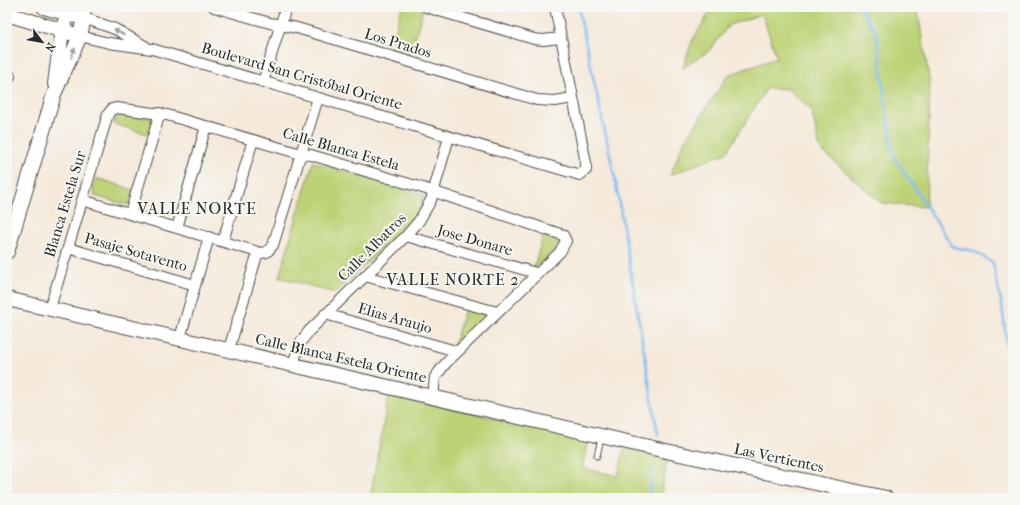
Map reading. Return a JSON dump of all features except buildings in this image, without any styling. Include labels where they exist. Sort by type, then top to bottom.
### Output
[{"type":"street","points":[[44,7],[85,13],[152,49]]},
{"type":"street","name":"Los Prados","points":[[214,7],[280,25],[297,28],[537,100],[555,101],[573,98]]},
{"type":"street","points":[[263,82],[286,7]]},
{"type":"street","points":[[426,7],[534,39],[543,40],[561,38]]},
{"type":"street","points":[[555,7],[573,98]]},
{"type":"street","points":[[54,94],[62,30],[69,10]]},
{"type":"street","name":"Boulevard San Cristóbal Oriente","points":[[7,14],[22,13],[80,36],[109,43],[152,49],[580,175],[585,171],[586,163],[573,98]]},
{"type":"street","points":[[7,252],[54,94],[80,36],[85,13]]},
{"type":"street","points":[[229,349],[262,252],[273,245],[318,98]]},
{"type":"street","name":"Calle Blanca Estela","points":[[112,109],[117,108],[160,113],[301,154],[318,157],[558,232],[565,238],[566,244],[560,252],[536,273]]},
{"type":"street","name":"Blanca Estela Sur","points":[[50,308],[108,114],[112,109]]},
{"type":"street","points":[[130,214],[160,113]]},
{"type":"street","points":[[177,228],[206,126]]},
{"type":"street","name":"Calle Albatros","points":[[293,364],[300,343],[325,314],[406,236],[427,209],[434,192],[449,137]]},
{"type":"street","points":[[223,241],[253,140]]},
{"type":"street","points":[[82,200],[262,252]]},
{"type":"street","name":"Jose Donare","points":[[406,236],[536,273]]},
{"type":"street","points":[[180,338],[209,237]]},
{"type":"street","name":"Pasaje Sotavento","points":[[68,248],[195,285]]},
{"type":"street","points":[[433,397],[434,377],[456,352],[536,273]]},
{"type":"street","points":[[365,276],[497,312]]},
{"type":"street","name":"Calle Blanca Estela Oriente","points":[[7,299],[666,451]]},
{"type":"street","name":"Elias Araujo","points":[[325,314],[456,352]]},
{"type":"street","name":"Las Vertientes","points":[[666,451],[886,498]]},
{"type":"lane","points":[[596,456],[601,436]]},
{"type":"lane","points":[[7,492],[10,498]]},
{"type":"green space","points":[[402,7],[424,7],[410,55],[390,48]]},
{"type":"green space","points":[[713,7],[917,7],[930,84],[926,207],[881,203],[820,149],[811,109],[788,89],[767,88],[726,153],[670,175],[685,140],[728,75],[777,58],[762,14],[729,25],[709,51],[683,68],[692,41]]},
{"type":"green space","points":[[117,115],[154,118],[151,135],[114,124]]},
{"type":"green space","points":[[313,162],[424,195],[418,214],[335,293],[279,277]]},
{"type":"green space","points":[[96,178],[134,190],[128,205],[95,196],[93,188]]},
{"type":"green space","points":[[543,236],[558,240],[559,245],[533,270]]},
{"type":"green space","points":[[465,309],[487,315],[453,347]]},
{"type":"green space","points":[[389,393],[588,441],[582,468],[618,476],[624,448],[668,458],[660,498],[370,498]]},
{"type":"waterway","points":[[578,7],[615,178],[658,435]]},
{"type":"waterway","points":[[860,7],[876,32],[893,155],[953,247],[974,251],[993,263],[1002,306],[1013,396]]},
{"type":"waterway","points":[[648,498],[653,470]]},
{"type":"district","name":"VALLE NORTE","points":[[197,208]]},
{"type":"district","name":"VALLE NORTE 2","points":[[453,279]]}]
